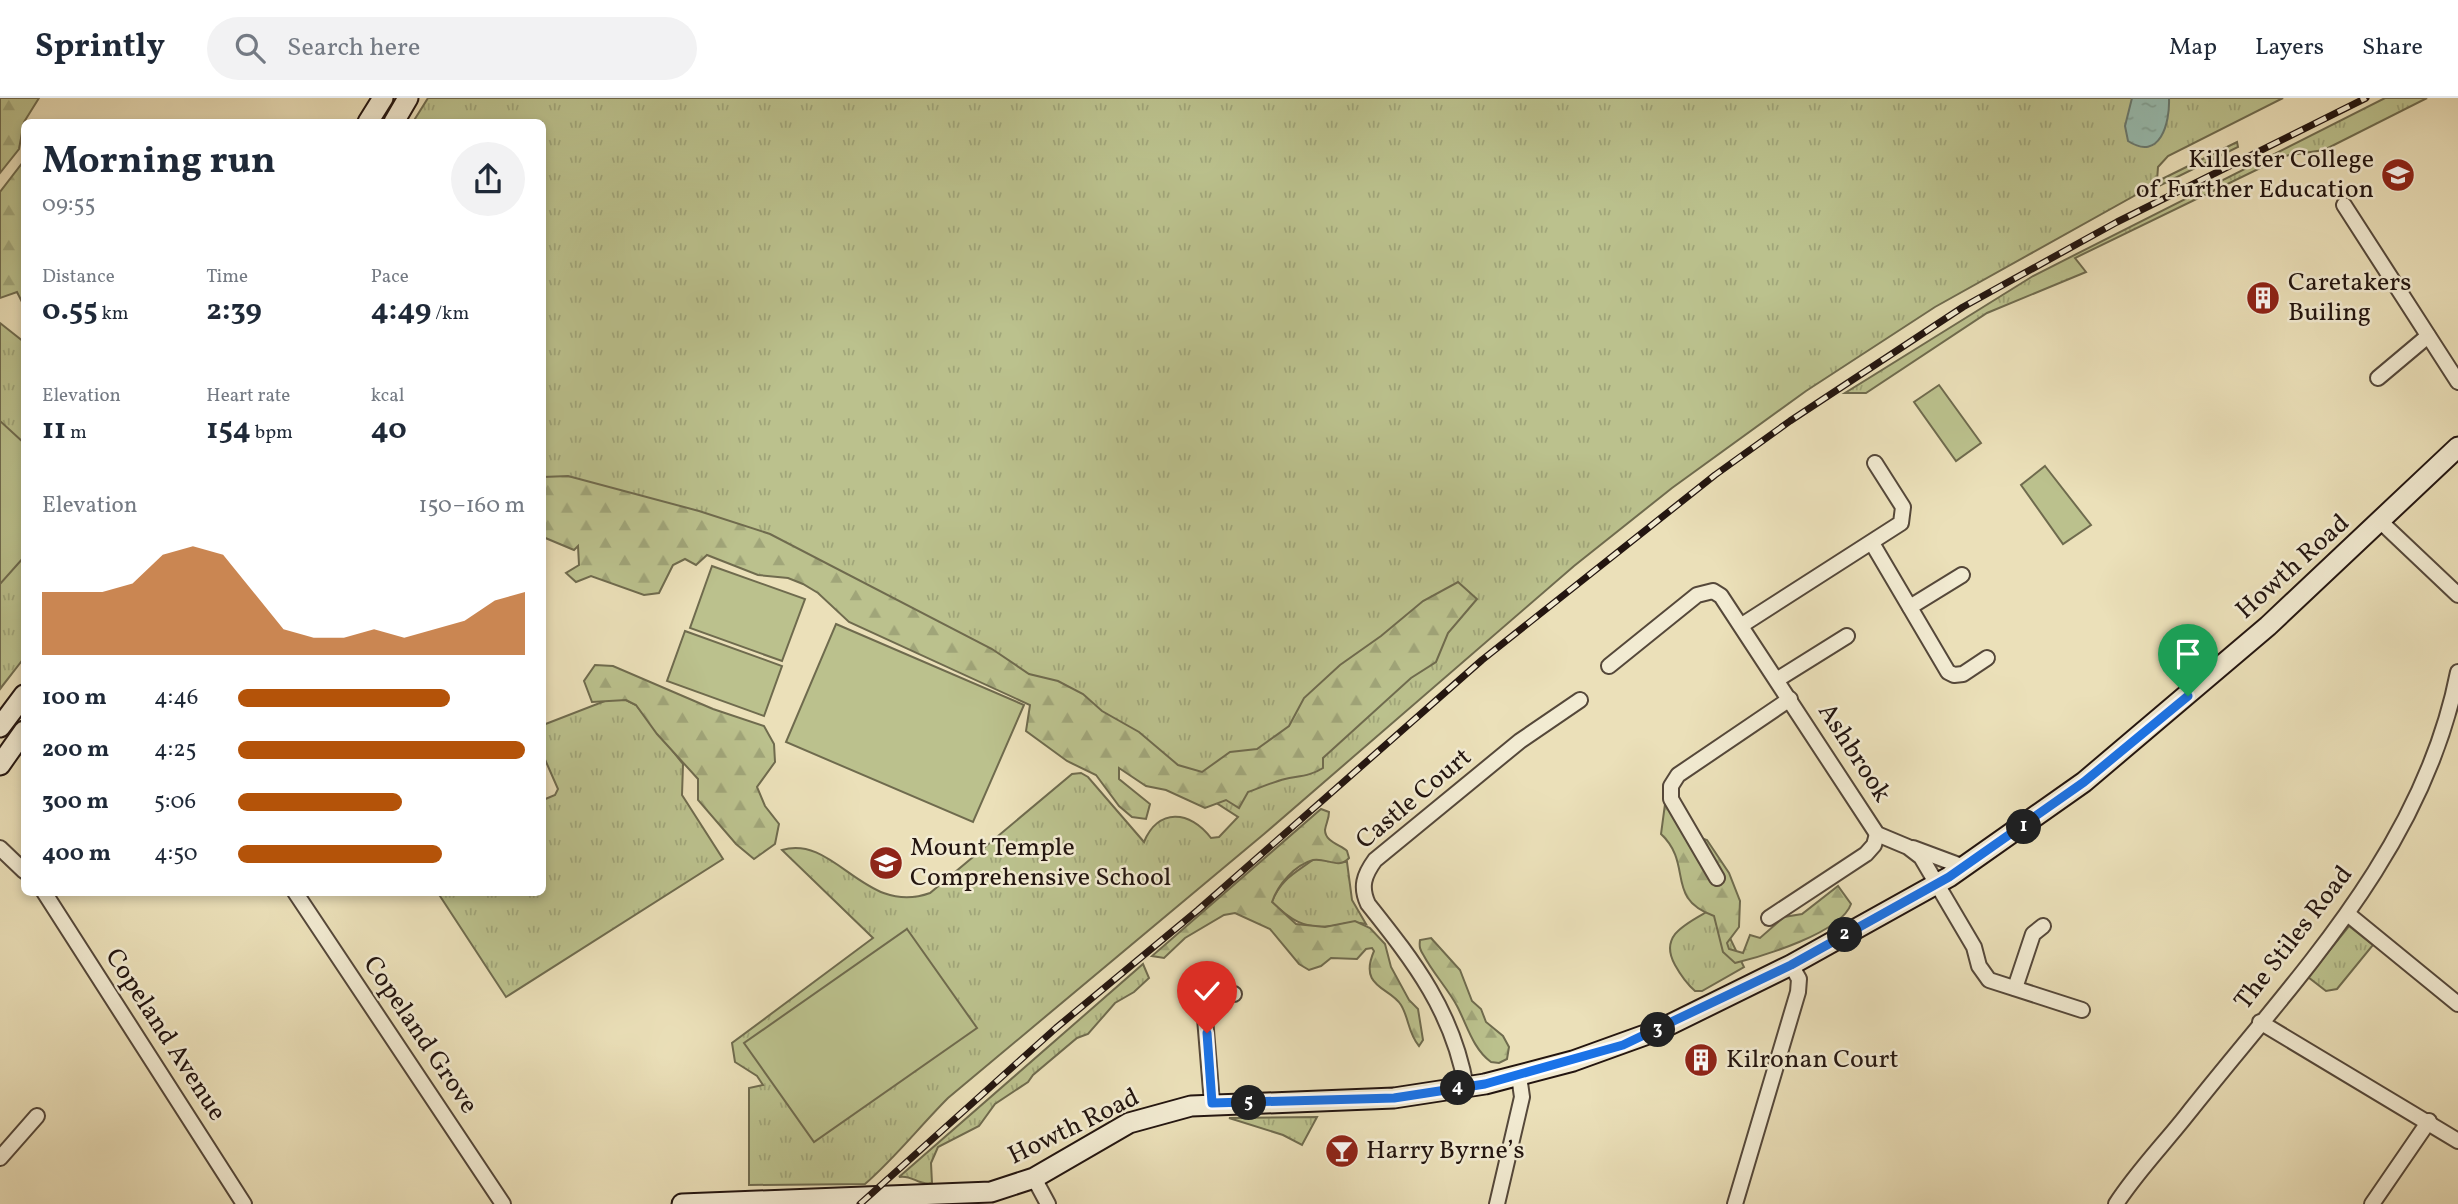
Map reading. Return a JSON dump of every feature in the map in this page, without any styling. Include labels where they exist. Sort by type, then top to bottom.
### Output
[{"type":"main road","points":[[370,119],[382,99],[401,110]]},
{"type":"main road","name":"Howth Road","points":[[682,1204],[991,1192],[1034,1178],[1129,1123],[1146,1116],[1212,1103],[1377,1099],[1466,1087],[1518,1076],[1623,1045],[1791,965],[1936,884],[2030,823],[2138,739],[2381,522],[2458,447]]},
{"type":"main road","points":[[0,727],[21,699]]},
{"type":"main road","points":[[0,765],[21,735]]},
{"type":"street","points":[[2344,205],[2458,382]]},
{"type":"street","points":[[2378,378],[2428,335]]},
{"type":"street","points":[[1742,625],[1901,523],[1903,507],[1875,463]]},
{"type":"street","points":[[2381,522],[2458,595]]},
{"type":"street","points":[[1872,543],[1948,671],[1954,675],[1963,674],[1987,658]]},
{"type":"street","points":[[1910,607],[1962,575]]},
{"type":"street","name":"Ashbrook","points":[[1609,666],[1705,592],[1721,596],[1779,680],[1877,834],[1964,867]]},
{"type":"street","points":[[1779,680],[1847,636]]},
{"type":"street","name":"The Stiles Road","points":[[2116,1204],[2349,915],[2428,775],[2440,743],[2458,672]]},
{"type":"street","name":"Castle Court","points":[[1466,1087],[1460,1056],[1438,1002],[1405,950],[1368,904],[1363,883],[1366,871],[1375,860],[1520,741],[1580,699]]},
{"type":"street","name":"Ashbrook","points":[[1717,878],[1671,799],[1671,786],[1678,775],[1790,699]]},
{"type":"street","name":"Ashbrook","points":[[1769,918],[1866,854],[1874,845],[1877,834]]},
{"type":"street","name":"Ashbrook","points":[[1908,847],[1921,857],[1974,947],[1983,973],[1989,980],[2082,1010]]},
{"type":"street","points":[[0,848],[21,869]]},
{"type":"street","name":"Copeland Avenue","points":[[47,896],[244,1204]]},
{"type":"street","name":"Copeland Grove","points":[[298,896],[503,1204]]},
{"type":"street","points":[[2349,915],[2458,1004]]},
{"type":"street","points":[[2015,988],[2033,934],[2043,926]]},
{"type":"street","points":[[1735,1204],[1798,992],[1799,979],[1791,965]]},
{"type":"street","points":[[1212,1103],[1204,1006],[1207,998],[1216,993],[1234,993]]},
{"type":"street","points":[[2260,1023],[2429,1121],[2458,1141]]},
{"type":"street","points":[[1497,1204],[1522,1097],[1518,1076]]},
{"type":"street","points":[[1,1154],[37,1116]]},
{"type":"street","points":[[2372,1204],[2429,1121]]},
{"type":"street","points":[[1034,1178],[1048,1204]]},
{"type":"green space","points":[[0,98],[39,98],[26,119],[21,119],[19,149],[0,173]]},
{"type":"green space","points":[[428,98],[2283,98],[2168,156],[2158,167],[2157,181],[2150,187],[1935,307],[1806,391],[1672,488],[1574,566],[1264,834],[948,1098],[865,1184],[749,1185],[749,1088],[763,1085],[757,1076],[735,1062],[732,1043],[873,938],[782,850],[801,848],[818,853],[869,886],[887,894],[907,897],[930,893],[1072,774],[1081,773],[1088,777],[1144,842],[1157,823],[1166,818],[1184,818],[1194,822],[1211,838],[1219,837],[1238,817],[1137,752],[819,579],[546,498],[546,119],[415,119]]},
{"type":"green space","points":[[2385,98],[2427,98],[2324,150],[2285,156],[2075,258],[2086,272],[1987,313],[1866,393],[1845,393],[2033,276]]},
{"type":"green space","points":[[2237,142],[2238,147],[2161,185],[2162,179]]},
{"type":"green space","points":[[21,165],[21,300],[17,292],[0,298],[0,192]]},
{"type":"green space","points":[[0,323],[21,340],[21,662],[0,689]]},
{"type":"green space","points":[[1939,385],[1981,443],[1956,461],[1914,402]]},
{"type":"green space","points":[[0,421],[21,440],[21,560],[0,584]]},
{"type":"green space","points":[[2045,466],[2091,525],[2063,544],[2021,485]]},
{"type":"green space","points":[[568,476],[699,511],[770,534],[992,649],[1029,674],[1058,681],[1083,694],[1102,711],[1139,732],[1178,765],[1202,772],[1230,752],[1257,749],[1289,726],[1304,698],[1340,665],[1423,601],[1458,582],[1477,599],[1448,633],[1436,662],[1411,678],[1323,758],[1323,768],[1318,771],[1280,780],[1248,792],[1239,808],[1226,800],[1205,808],[1166,790],[1146,786],[1119,768],[1119,779],[1150,804],[1146,819],[1132,817],[1119,806],[1096,775],[1067,761],[1026,731],[1030,705],[849,622],[818,593],[803,584],[788,578],[758,575],[707,555],[696,565],[685,559],[673,565],[659,593],[644,595],[591,576],[576,582],[566,573],[579,565],[578,546],[574,550],[546,538],[546,477]]},
{"type":"green space","points":[[712,566],[805,599],[782,661],[690,628]]},
{"type":"green space","points":[[836,624],[1024,705],[973,822],[786,742]]},
{"type":"green space","points":[[685,631],[782,666],[764,716],[667,681]]},
{"type":"green space","points":[[595,665],[613,666],[713,709],[764,726],[774,744],[775,762],[757,787],[765,806],[779,824],[775,844],[754,859],[736,844],[698,800],[698,779],[657,734],[636,705],[626,700],[592,702],[584,681]]},
{"type":"green space","points":[[610,699],[626,700],[636,705],[683,764],[682,795],[723,859],[506,997],[440,896],[546,896],[546,799],[555,795],[558,789],[546,762],[546,724]]},
{"type":"green space","points":[[1665,804],[1672,808],[1684,832],[1707,840],[1729,873],[1740,901],[1739,927],[1727,943],[1729,949],[1743,953],[1750,935],[1760,938],[1784,917],[1802,914],[1838,886],[1851,904],[1844,915],[1817,934],[1781,949],[1735,963],[1723,952],[1714,916],[1699,909],[1689,900],[1684,890],[1676,857],[1661,834]]},
{"type":"green space","points":[[1321,809],[1329,812],[1325,830],[1328,838],[1347,851],[1349,858],[1341,863],[1313,860],[1300,866],[1283,882],[1272,902],[1296,924],[1325,927],[1355,921],[1370,928],[1385,944],[1391,967],[1409,1000],[1418,1009],[1423,1040],[1419,1046],[1401,1005],[1373,980],[1370,973],[1374,951],[1372,948],[1366,949],[1357,959],[1331,958],[1321,966],[1309,970],[1299,964],[1270,929],[1235,913],[1224,915],[1185,938],[1164,958],[1152,956]]},
{"type":"green space","points":[[1314,859],[1347,862],[1352,900],[1366,924],[1322,927],[1306,925],[1291,918],[1272,902],[1284,882]]},
{"type":"green space","points":[[1715,907],[1744,967],[1702,991],[1695,991],[1675,965],[1670,945],[1679,930]]},
{"type":"green space","points":[[2349,926],[2373,945],[2337,989],[2326,991],[2308,977]]},
{"type":"green space","points":[[907,929],[977,1028],[814,1142],[744,1043]]},
{"type":"green space","points":[[1431,938],[1460,970],[1472,1001],[1481,1009],[1486,1022],[1503,1036],[1509,1047],[1507,1059],[1499,1063],[1491,1062],[1475,1044],[1453,1000],[1421,950],[1420,940]]},
{"type":"green space","points":[[1143,964],[1149,978],[1134,992],[1115,1003],[1088,1034],[1077,1038],[1028,1082],[995,1104],[979,1126],[938,1147],[931,1163],[932,1183],[899,1177]]},
{"type":"green space","points":[[1317,1117],[1302,1145],[1283,1135],[1229,1118]]},
{"type":"water","points":[[2132,98],[2169,98],[2165,128],[2161,137],[2148,147],[2128,141],[2125,126]]},
{"type":"railway","points":[[860,1204],[1056,1028],[1198,910],[1482,660],[1715,475],[1790,421],[1963,307],[2117,222],[2366,98]]},
{"type":"place","name":"Killester College of Further Education","points":[[2398,175]]},
{"type":"place","name":"Caretakers Builing","points":[[2263,298]]},
{"type":"place","name":"Mount Temple Comprehensive School","points":[[886,863]]},
{"type":"place","name":"Kilronan Court","points":[[1701,1060]]},
{"type":"place","name":"Harry Byrne’s","points":[[1342,1151]]},
{"type":"route","points":[[1207,1033],[1212,1103],[1394,1098],[1485,1084],[1623,1045],[1698,1012],[1791,965],[1949,877],[2030,823],[2138,739],[2188,696]]}]
